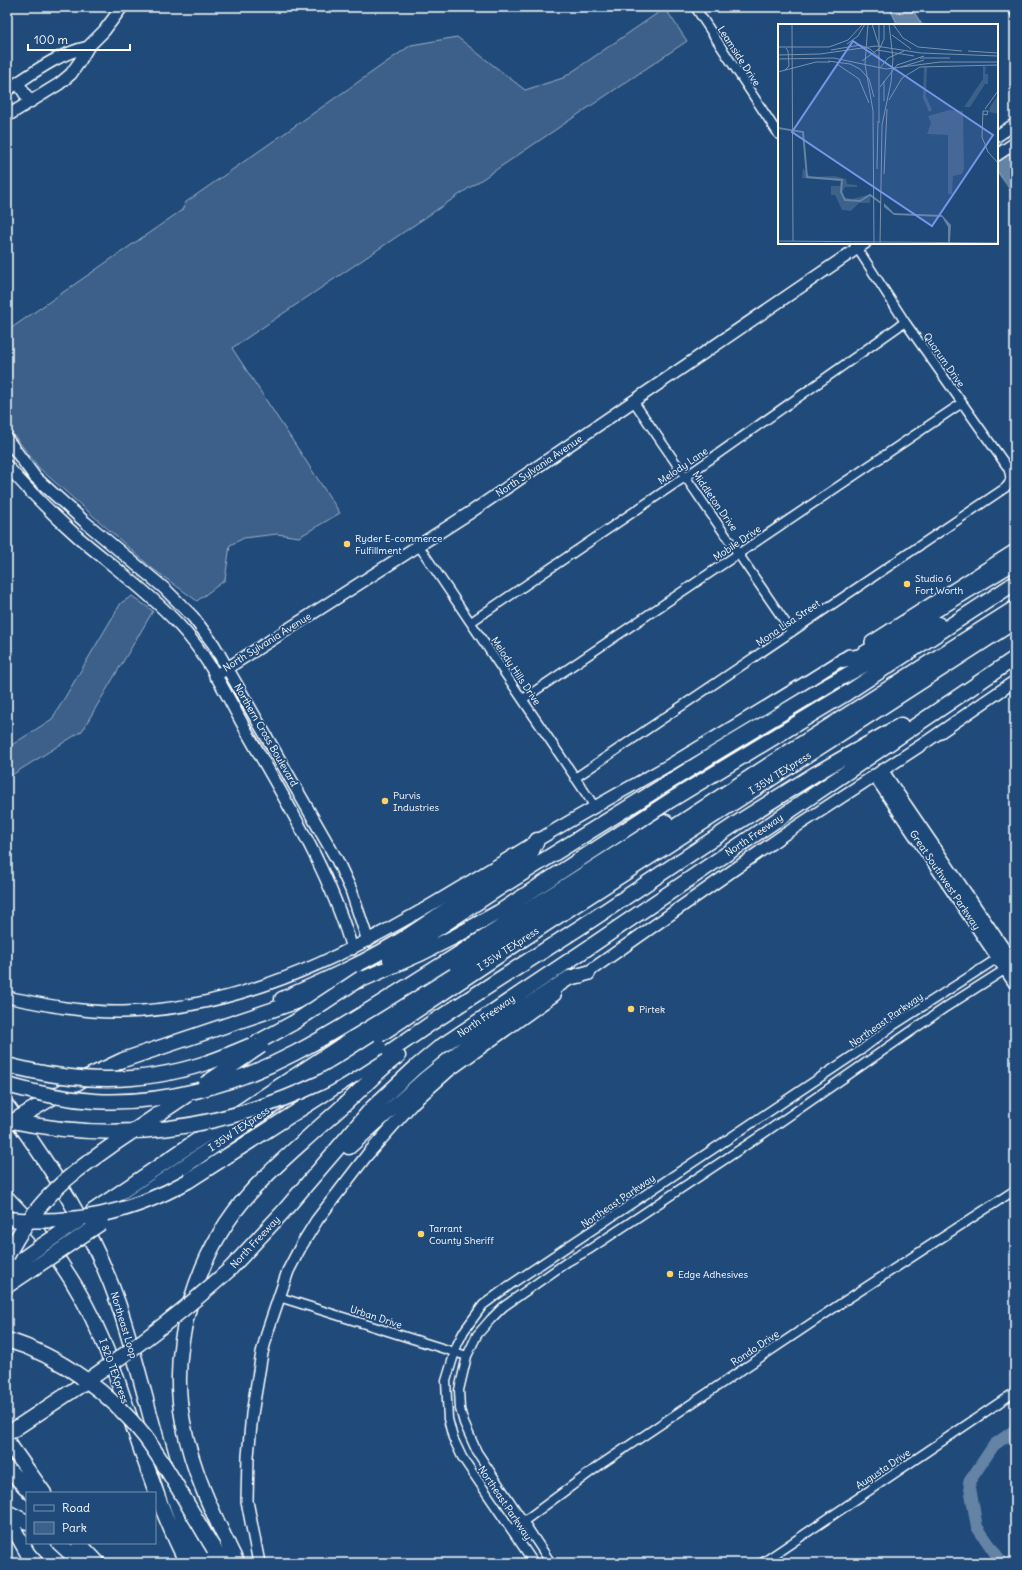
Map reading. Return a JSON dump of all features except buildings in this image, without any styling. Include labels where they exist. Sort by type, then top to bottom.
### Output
[{"type":"highway","points":[[843,660],[860,656],[1015,562]]},
{"type":"highway","points":[[7,1125],[87,1077],[123,1060],[318,995],[382,971],[422,953],[499,912],[671,800],[847,693],[1015,583]]},
{"type":"highway","points":[[7,1256],[18,1236],[34,1213],[50,1194],[66,1179],[293,1023],[504,885],[714,754],[825,687],[967,608],[982,605]]},
{"type":"highway","name":"I 35W TEXpress","points":[[97,1217],[196,1141],[744,782],[1015,608]]},
{"type":"highway","name":"I 35W TEXpress","points":[[7,1286],[42,1254],[97,1217],[1015,621]]},
{"type":"highway","points":[[7,1219],[52,1221],[104,1215],[135,1206],[164,1194],[188,1181],[365,1068],[740,821],[815,774],[904,723],[1015,649]]},
{"type":"highway","name":"North Freeway","points":[[7,1434],[84,1383],[156,1332],[206,1291],[230,1269],[283,1212],[372,1108],[440,1047],[1015,658]]},
{"type":"highway","points":[[7,1120],[36,1126],[95,1132],[125,1133],[191,1126],[217,1120],[284,1098],[320,1082],[379,1047],[657,867],[746,803],[865,724],[871,715]]},
{"type":"highway","points":[[7,1085],[47,1095],[95,1101],[144,1099],[178,1095],[211,1087],[268,1066],[295,1054],[324,1038],[644,835],[724,789],[744,782]]},
{"type":"highway","points":[[248,1018],[264,1005],[334,976],[370,958],[409,935],[532,851],[537,840]]},
{"type":"highway","points":[[237,1563],[210,1507],[197,1472],[182,1421],[180,1398],[180,1370],[184,1326],[201,1271],[212,1247],[248,1195],[269,1172],[347,1103],[391,1060],[520,971],[532,959]]},
{"type":"highway","points":[[325,1163],[340,1155],[425,1079],[470,1043],[569,978],[588,973]]},
{"type":"highway","points":[[7,1065],[86,1080],[118,1079],[155,1075],[206,1063],[258,1042],[293,1023]]},
{"type":"highway","name":"Northeast Loop","points":[[7,1106],[41,1154],[70,1200],[90,1237],[108,1278],[123,1319],[169,1483],[182,1520],[200,1563]]},
{"type":"highway","name":"I 820 TEXpress","points":[[7,1198],[36,1230],[61,1263],[82,1298],[102,1337],[160,1503],[187,1563]]},
{"type":"highway","name":"I 35W TEXpress","points":[[7,1270],[42,1254]]},
{"type":"highway","points":[[7,1340],[37,1352],[70,1370],[92,1384],[117,1406],[150,1444],[224,1563]]},
{"type":"highway","points":[[7,1441],[43,1492]]},
{"type":"highway","points":[[7,1468],[30,1492]]},
{"type":"highway","points":[[169,1483],[192,1530],[212,1563]]},
{"type":"highway","points":[[7,1512],[26,1522]]},
{"type":"highway","points":[[7,1517],[28,1554],[36,1563]]},
{"type":"highway","points":[[62,1544],[83,1550],[98,1563]]},
{"type":"main road","points":[[7,116],[59,84],[71,74],[88,47],[104,31],[122,7]]},
{"type":"main road","points":[[7,90],[54,59],[73,50],[88,47]]},
{"type":"main road","points":[[18,83],[30,102]]},
{"type":"main road","points":[[1000,134],[1015,124]]},
{"type":"main road","points":[[998,154],[1013,144]]},
{"type":"main road","name":"North Sylvania Avenue","points":[[215,676],[419,546],[634,402],[860,244]]},
{"type":"main road","name":"Northern Cross Boulevard","points":[[8,441],[35,477],[85,522],[164,588],[188,612],[214,645],[337,860],[350,890],[368,941]]},
{"type":"main road","name":"Northern Cross Boulevard","points":[[7,466],[39,501],[78,537],[155,602],[181,627],[202,655],[283,795],[325,876],[338,905],[352,949]]},
{"type":"main road","points":[[7,997],[35,1003],[86,1010],[122,1012],[168,1009],[200,1004],[268,985],[318,965],[368,941],[537,840],[669,764],[843,660],[1015,550]]},
{"type":"main road","name":"North Freeway","points":[[259,1563],[247,1501],[248,1456],[252,1414],[262,1353],[288,1271],[317,1220],[366,1155],[403,1114],[450,1070],[782,836],[926,742],[1015,681]]},
{"type":"main road","name":"Great Southwest Parkway","points":[[878,772],[1002,955],[1012,966],[1015,984]]},
{"type":"main road","points":[[283,795],[297,789]]},
{"type":"street","name":"Leamside Drive","points":[[695,7],[778,133]]},
{"type":"street","points":[[1013,7],[1015,13]]},
{"type":"street","name":"Quorum Drive","points":[[860,244],[905,322],[1008,468],[1011,476],[1010,484]]},
{"type":"street","name":"Melody Lane","points":[[471,622],[685,477],[905,322]]},
{"type":"street","name":"Middleton Drive","points":[[634,402],[792,632]]},
{"type":"street","name":"Mobile Drive","points":[[523,699],[962,403]]},
{"type":"street","name":"Mona Lisa Street","points":[[576,778],[1010,484]]},
{"type":"street","name":"Melody Hills Drive","points":[[419,546],[595,807]]},
{"type":"street","name":"Northeast Parkway","points":[[534,1563],[462,1457],[453,1438],[448,1419],[446,1380],[464,1331],[483,1306],[530,1270],[581,1238],[861,1050],[891,1027],[1002,955]]},
{"type":"street","name":"Northeast Parkway","points":[[551,1563],[477,1452],[464,1423],[460,1409],[459,1390],[467,1356],[477,1335],[503,1307],[567,1262],[590,1249],[763,1134],[946,1007],[1012,966]]},
{"type":"street","points":[[891,1027],[900,1039]]},
{"type":"street","points":[[693,1163],[700,1175]]},
{"type":"street","name":"Rondo Drive","points":[[512,1530],[600,1465],[843,1302],[1015,1190]]},
{"type":"street","points":[[581,1238],[590,1249]]},
{"type":"street","name":"Urban Drive","points":[[279,1297],[467,1356]]},
{"type":"street","name":"Augusta Drive","points":[[762,1563],[1015,1392]]},
{"type":"green space","points":[[665,8],[687,41],[232,348],[340,513],[299,537],[277,534],[244,538],[230,545],[225,580],[197,601],[153,569],[39,468],[10,430],[7,425],[7,331],[182,210],[186,202],[411,45],[457,37],[525,90],[563,78]]},
{"type":"green space","points":[[132,596],[153,611],[82,731],[7,778],[7,748],[52,719],[121,603]]},
{"type":"shaded area","points":[[889,7],[911,7],[921,24],[898,24]]},
{"type":"shaded area","points":[[998,138],[1015,164],[1015,197],[998,172]]},
{"type":"waterway","points":[[1002,1563],[977,1527],[969,1482],[994,1445],[1015,1430]]},
{"type":"place","name":"Ryder E-commerce Fulfillment","points":[[347,544]]},
{"type":"place","name":"Studio 6 Fort Worth","points":[[907,584]]},
{"type":"place","name":"Purvis Industries","points":[[385,801]]},
{"type":"place","name":"Pirtek","points":[[631,1009]]},
{"type":"place","name":"Tarrant County Sheriff","points":[[421,1234]]},
{"type":"place","name":"Edge Adhesives","points":[[670,1274]]}]
